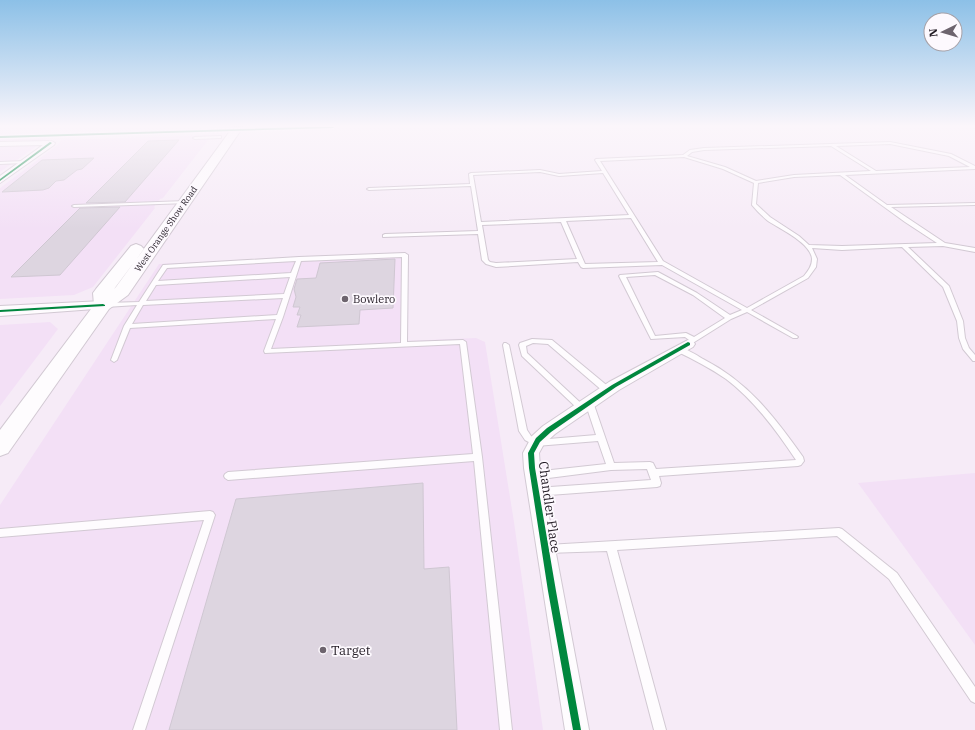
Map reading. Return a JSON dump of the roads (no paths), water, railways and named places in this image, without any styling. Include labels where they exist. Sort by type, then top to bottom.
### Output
[{"type":"main road","name":"West Orange Show Road","points":[[103,305],[102,293],[170,202],[203,161]]},
{"type":"main road","name":"West Orange Show Road","points":[[0,447],[7,429],[103,305],[122,291],[186,202],[210,161]]},
{"type":"street","points":[[0,180],[24,162]]},
{"type":"street","points":[[0,311],[103,305]]},
{"type":"street","points":[[536,443],[549,430],[585,404],[687,344]]},
{"type":"street","name":"Chandler Place","points":[[536,443],[531,453],[534,484],[577,730]]},
{"type":"lane","points":[[598,161],[663,262],[795,337]]},
{"type":"lane","points":[[701,161],[756,182],[785,176],[975,168]]},
{"type":"lane","points":[[857,161],[875,172]]},
{"type":"lane","points":[[962,161],[975,168]]},
{"type":"lane","points":[[0,163],[24,162]]},
{"type":"lane","points":[[581,260],[496,265],[488,263],[485,260],[471,174],[540,171],[559,175],[605,172]]},
{"type":"lane","points":[[840,174],[943,244]]},
{"type":"lane","points":[[687,344],[728,318],[746,310],[806,277],[814,269],[815,262],[812,252],[802,240],[768,219],[754,204],[756,182]]},
{"type":"lane","points":[[369,189],[472,185]]},
{"type":"lane","points":[[74,206],[186,202]]},
{"type":"lane","points":[[886,206],[975,204]]},
{"type":"lane","points":[[479,224],[632,216]]},
{"type":"lane","points":[[563,220],[583,266],[663,262]]},
{"type":"lane","points":[[385,236],[480,232]]},
{"type":"lane","points":[[807,246],[842,248],[943,244],[975,250]]},
{"type":"lane","points":[[903,245],[946,286],[960,321],[962,338],[966,349],[975,359]]},
{"type":"lane","points":[[114,360],[127,326],[165,266],[299,259],[405,255],[404,345]]},
{"type":"lane","points":[[299,259],[267,351],[463,342],[478,457],[506,730]]},
{"type":"lane","points":[[653,472],[798,463],[800,461],[778,428],[743,389],[711,366],[687,344],[686,335],[653,338],[622,276],[656,273],[695,294],[728,318]]},
{"type":"lane","points":[[155,283],[293,275]]},
{"type":"lane","points":[[103,305],[287,296]]},
{"type":"lane","points":[[127,326],[280,317]]},
{"type":"lane","points":[[607,390],[550,342],[532,341],[522,345],[524,354],[585,404],[601,438],[611,467]]},
{"type":"lane","points":[[506,345],[523,431],[528,438],[536,443],[601,438]]},
{"type":"lane","points":[[228,476],[478,457]]},
{"type":"lane","points":[[650,465],[657,483],[534,484],[611,467],[650,465]]},
{"type":"lane","points":[[0,532],[210,515],[139,730]]},
{"type":"lane","points":[[545,550],[839,532],[893,576],[975,697]]},
{"type":"lane","points":[[611,546],[660,730]]},
{"type":"place","name":"Bowlero","points":[[345,299]]},
{"type":"place","name":"Target","points":[[323,650]]}]
